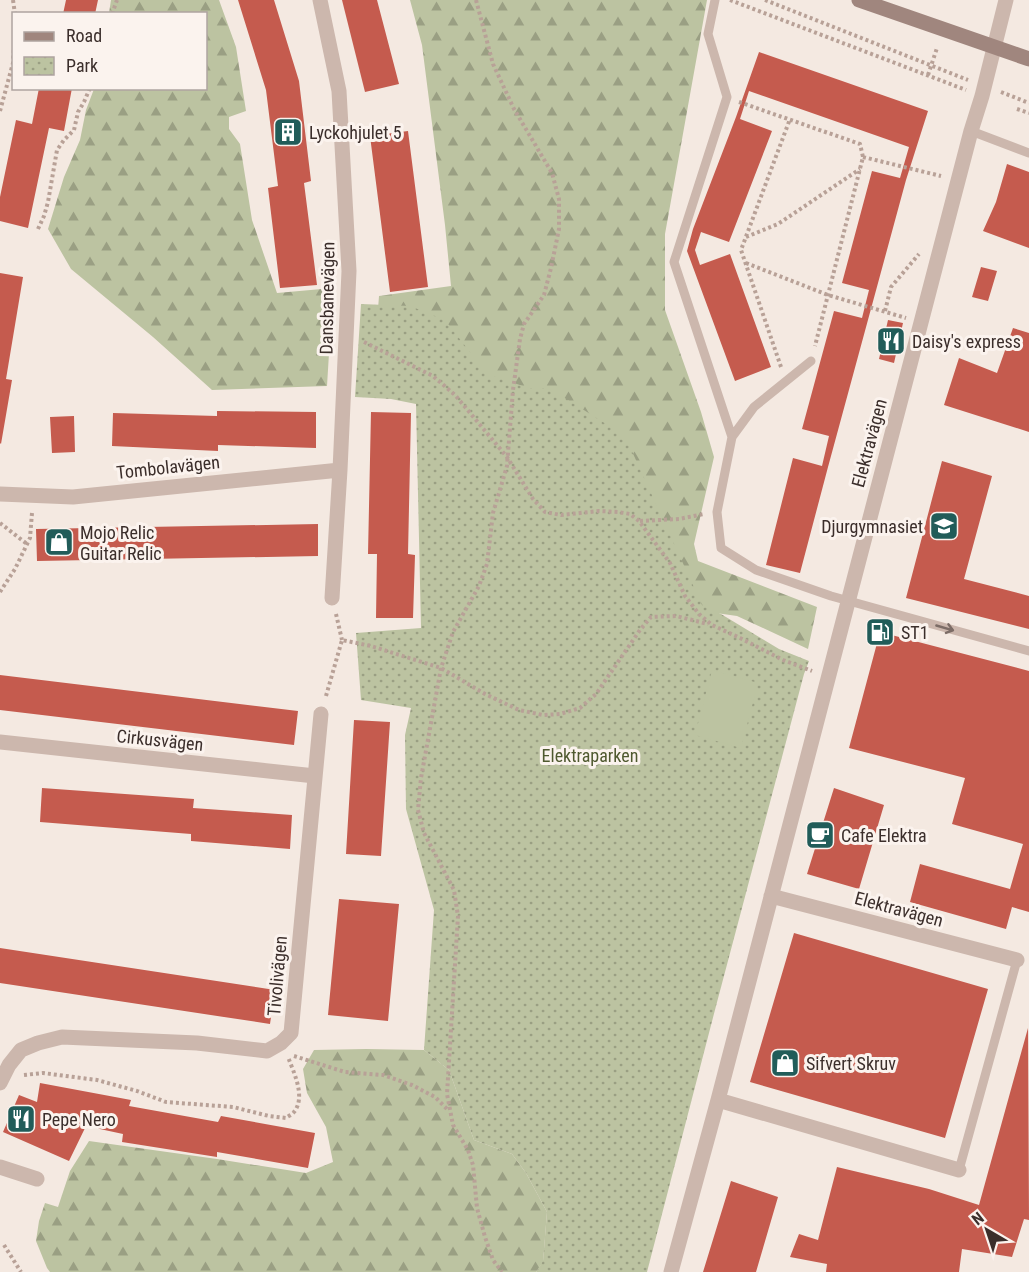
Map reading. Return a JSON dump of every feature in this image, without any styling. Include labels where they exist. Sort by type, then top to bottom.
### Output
[{"type":"street","name":"Dansbanevägen","points":[[320,0],[339,91],[349,272],[332,598]]},
{"type":"street","points":[[860,0],[1029,59]]},
{"type":"street","name":"Elektravägen","points":[[672,1272],[1006,0]]},
{"type":"street","name":"Tombolavägen","points":[[0,494],[73,496],[340,470]]},
{"type":"street","name":"Tivolivägen","points":[[0,1083],[9,1065],[21,1050],[62,1037],[197,1043],[267,1051],[281,1043],[291,1033],[321,714]]},
{"type":"street","name":"Cirkusvägen","points":[[0,742],[315,776]]},
{"type":"street","name":"Elektravägen","points":[[771,896],[1017,960]]},
{"type":"street","points":[[718,1100],[959,1170]]},
{"type":"street","points":[[0,1167],[37,1179]]},
{"type":"lane","points":[[715,0],[708,34],[727,98],[674,261],[732,437]]},
{"type":"lane","points":[[971,131],[1029,153]]},
{"type":"lane","points":[[811,361],[754,407],[732,437],[717,512],[721,548],[756,570],[849,600],[1029,651]]},
{"type":"lane","points":[[959,1170],[1017,960]]},
{"type":"path","points":[[476,0],[493,63],[514,109],[552,172],[559,199],[559,229],[544,295],[524,324],[520,339],[507,466],[493,513],[487,564],[479,586],[453,632],[441,668],[421,778],[418,810],[424,833],[454,890],[458,916],[447,1094],[450,1111],[453,1125],[468,1150],[473,1165],[477,1208],[493,1260],[502,1272]]},
{"type":"path","points":[[730,0],[967,90]]},
{"type":"path","points":[[765,0],[968,80]]},
{"type":"path","points":[[928,75],[937,48]]},
{"type":"path","points":[[0,111],[12,67]]},
{"type":"path","points":[[38,229],[48,202],[57,150],[74,130],[78,112],[89,90]]},
{"type":"path","points":[[727,98],[860,144],[863,157],[811,361]]},
{"type":"path","points":[[1023,100],[1029,103]]},
{"type":"path","points":[[1017,109],[1029,113]]},
{"type":"path","points":[[786,381],[741,250],[790,119]]},
{"type":"path","points":[[863,157],[943,176]]},
{"type":"path","points":[[745,237],[778,224],[860,169]]},
{"type":"path","points":[[885,311],[891,287],[921,252]]},
{"type":"path","points":[[745,262],[828,295],[909,319]]},
{"type":"path","points":[[356,338],[433,376],[455,395],[507,458],[533,499],[545,512],[561,515],[618,512],[630,514],[639,521],[670,564],[685,596],[699,614],[712,625]]},
{"type":"path","points":[[0,592],[15,569],[30,538],[33,506]]},
{"type":"path","points":[[639,521],[679,519],[717,512]]},
{"type":"path","points":[[0,523],[27,544]]},
{"type":"path","points":[[321,714],[342,640],[332,598]]},
{"type":"path","points":[[342,640],[371,645],[441,668],[485,694],[519,710],[543,715],[560,714],[580,708],[596,694],[651,616],[676,616],[712,625],[783,660],[813,671]]},
{"type":"path","points":[[22,1076],[43,1073],[97,1080],[166,1102],[233,1107],[286,1118],[294,1112],[299,1099],[297,1084],[287,1054],[345,1072],[383,1075],[412,1085],[435,1097],[450,1111]]},
{"type":"path","points":[[4,1245],[21,1272]]},
{"type":"green space","points":[[111,0],[219,0],[236,47],[246,111],[229,117],[229,129],[240,144],[252,220],[277,293],[333,288],[327,386],[212,390],[71,269],[48,229],[64,177],[80,140],[86,110],[94,90],[207,90],[207,12],[109,12]]},
{"type":"green space","points":[[410,0],[707,0],[665,234],[665,310],[701,412],[714,457],[694,544],[698,561],[817,607],[808,649],[737,616],[667,606],[446,408],[372,388],[379,296],[451,286],[422,45]]},
{"type":"green space","name":"Elektraparken","points":[[361,304],[410,306],[445,320],[487,374],[529,388],[549,388],[625,436],[702,605],[779,649],[809,661],[647,1272],[536,1272],[543,1261],[547,1212],[526,1173],[512,1154],[474,1140],[449,1070],[424,1050],[434,910],[406,809],[405,735],[411,708],[361,700],[356,633],[421,628],[416,404],[391,399],[355,397]]},
{"type":"green space","points":[[712,670],[758,683],[741,748],[695,735]]},
{"type":"green space","points":[[314,1050],[424,1050],[449,1070],[474,1140],[512,1154],[526,1173],[547,1212],[543,1262],[536,1272],[50,1272],[47,1268],[36,1241],[39,1221],[45,1203],[58,1207],[70,1171],[89,1141],[306,1173],[333,1162],[326,1127],[307,1093],[303,1069]]},
{"type":"building","points":[[66,0],[98,0],[95,12],[63,12]]},
{"type":"building","name":"Lyckohjulet 5","points":[[238,0],[274,0],[299,81],[311,181],[304,183],[317,285],[280,288],[268,188],[278,186],[266,90]]},
{"type":"building","points":[[342,0],[377,0],[399,84],[365,92]]},
{"type":"building","points":[[759,52],[928,111],[906,180],[800,573],[766,565],[793,458],[822,466],[829,436],[802,429],[834,311],[862,318],[869,290],[842,283],[872,171],[900,178],[909,147],[749,91],[740,119],[772,131],[729,242],[701,232],[695,250],[700,265],[730,254],[771,367],[735,381],[687,251],[693,229]]},
{"type":"building","points":[[39,90],[72,90],[64,131],[49,128],[28,228],[0,221],[0,197],[16,120],[32,124]]},
{"type":"building","points":[[408,131],[428,287],[390,292],[370,136]]},
{"type":"building","points":[[1007,164],[1029,172],[1029,248],[983,231],[996,202]]},
{"type":"building","points":[[981,267],[997,271],[988,301],[972,297]]},
{"type":"building","points":[[0,273],[23,277],[6,379],[12,380],[1,444],[0,443]]},
{"type":"building","name":"Daisy's express","points":[[888,320],[903,323],[894,363],[879,359]]},
{"type":"building","points":[[1013,328],[1029,333],[1029,432],[944,405],[959,358],[997,373]]},
{"type":"building","points":[[217,411],[316,412],[316,448],[218,445],[218,451],[112,446],[113,413],[217,416]]},
{"type":"building","points":[[371,412],[411,413],[408,554],[415,555],[413,618],[376,618],[377,554],[368,554]]},
{"type":"building","points":[[74,416],[75,452],[52,453],[50,417]]},
{"type":"building","points":[[942,461],[992,476],[964,579],[1029,596],[1029,629],[906,598]]},
{"type":"building","points":[[318,524],[318,556],[37,561],[36,529]]},
{"type":"building","points":[[880,632],[1029,671],[1029,912],[1012,907],[1006,929],[910,902],[920,864],[1010,889],[1023,844],[952,824],[965,778],[849,748]]},
{"type":"building","points":[[0,675],[298,711],[294,745],[0,710]]},
{"type":"building","points":[[354,720],[390,722],[381,856],[346,854]]},
{"type":"building","points":[[42,788],[194,799],[193,808],[292,815],[290,849],[191,841],[191,834],[40,822]]},
{"type":"building","points":[[834,788],[884,805],[859,889],[807,874]]},
{"type":"building","points":[[339,899],[399,904],[388,1021],[328,1015]]},
{"type":"building","points":[[794,933],[988,989],[945,1138],[750,1082]]},
{"type":"building","points":[[0,948],[275,990],[270,1024],[0,983]]},
{"type":"building","points":[[1028,1028],[1029,1220],[1024,1219],[1012,1257],[962,1249],[959,1272],[826,1272],[827,1264],[790,1257],[799,1234],[818,1240],[837,1167],[929,1189],[979,1205]]},
{"type":"building","points":[[40,1083],[131,1100],[129,1106],[218,1122],[221,1116],[315,1133],[308,1168],[217,1152],[217,1157],[122,1142],[123,1134],[86,1126],[69,1161],[3,1132],[19,1095],[37,1102]]},
{"type":"building","points":[[731,1181],[778,1197],[756,1272],[703,1272]]},
{"type":"place","name":"Lyckohjulet 5","points":[[288,132]]},
{"type":"place","name":"Daisy's express","points":[[891,341]]},
{"type":"place","name":"Djurgymnasiet","points":[[944,526]]},
{"type":"place","name":"Mojo Relic Guitar Relic","points":[[59,542]]},
{"type":"place","name":"ST1","points":[[880,632]]},
{"type":"place","name":"Cafe Elektra","points":[[820,835]]},
{"type":"place","name":"Sifvert Skruv","points":[[785,1063]]},
{"type":"place","name":"Pepe Nero","points":[[21,1119]]}]
